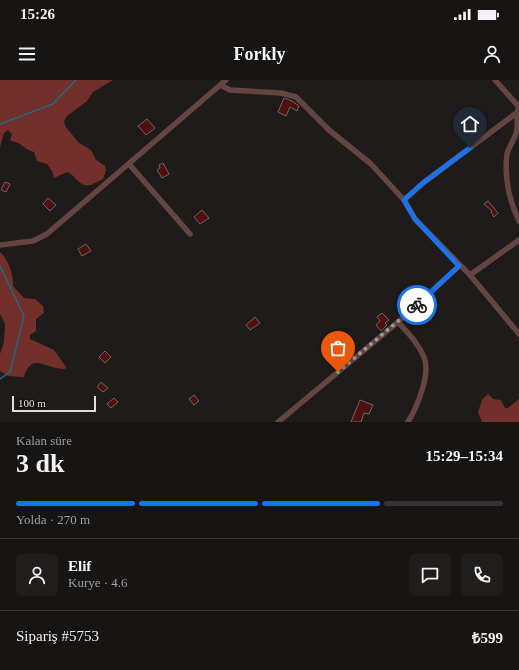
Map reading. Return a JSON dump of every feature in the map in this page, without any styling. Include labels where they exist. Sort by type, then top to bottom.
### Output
[{"type":"street","points":[[0,245],[40,238],[129,164],[226,80]]},
{"type":"street","points":[[404,200],[423,183],[515,114],[519,107],[495,80]]},
{"type":"street","points":[[220,85],[230,90],[281,93],[296,97],[329,130],[371,164],[404,200],[415,219],[459,266],[470,275],[519,334]]},
{"type":"street","points":[[515,114],[517,129],[507,154],[507,182],[510,204],[519,221]]},
{"type":"street","points":[[129,164],[190,234]]},
{"type":"street","points":[[470,275],[519,240]]},
{"type":"street","points":[[278,422],[398,322],[459,266]]},
{"type":"street","points":[[398,322],[417,343],[425,359],[424,385],[417,408],[408,422]]},
{"type":"shaded area","points":[[0,80],[113,80],[93,92],[87,101],[67,116],[64,121],[65,126],[79,143],[91,150],[96,160],[105,166],[106,171],[103,179],[91,185],[83,185],[67,172],[54,178],[52,171],[47,164],[37,161],[34,152],[10,140],[12,134],[8,130],[4,133],[0,147]]},
{"type":"shaded area","points":[[0,252],[6,259],[10,268],[13,277],[13,286],[24,298],[35,299],[43,306],[44,313],[36,319],[36,331],[30,335],[30,339],[54,350],[66,367],[65,369],[35,363],[27,369],[24,377],[8,376],[0,371],[0,354],[4,342],[5,324],[0,314]]},
{"type":"shaded area","points":[[488,394],[493,399],[501,400],[505,408],[508,408],[519,399],[519,422],[482,422],[478,412],[482,400]]},
{"type":"building","points":[[284,98],[299,106],[297,111],[290,107],[286,116],[278,112]]},
{"type":"building","points":[[147,119],[155,128],[146,135],[138,126]]},
{"type":"building","points":[[163,163],[169,174],[162,178],[157,170],[160,168],[159,165]]},
{"type":"building","points":[[5,182],[10,184],[6,192],[1,190]]},
{"type":"building","points":[[48,198],[56,205],[50,211],[43,204]]},
{"type":"building","points":[[488,201],[498,213],[494,217],[491,212],[492,211],[484,204]]},
{"type":"building","points":[[202,210],[209,218],[200,224],[194,217]]},
{"type":"building","points":[[86,244],[91,251],[82,256],[78,249]]},
{"type":"building","points":[[382,313],[389,320],[385,323],[387,325],[381,331],[376,325],[380,321],[377,317]]},
{"type":"building","points":[[255,317],[260,323],[250,330],[246,325]]},
{"type":"building","points":[[105,351],[111,357],[105,363],[99,357]]},
{"type":"building","points":[[101,382],[108,388],[103,392],[97,387]]},
{"type":"building","points":[[194,395],[199,401],[194,405],[189,399]]},
{"type":"building","points":[[114,398],[118,402],[111,408],[107,404]]},
{"type":"building","points":[[360,400],[373,405],[369,414],[364,413],[361,422],[351,422]]},
{"type":"waterway","points":[[0,124],[53,104],[76,80]]},
{"type":"waterway","points":[[0,266],[24,316],[10,372],[0,379]]},
{"type":"way so far","points":[[338,372],[417,305]]},
{"type":"route","points":[[417,305],[459,266],[415,219],[404,200],[423,183],[470,148]]}]
